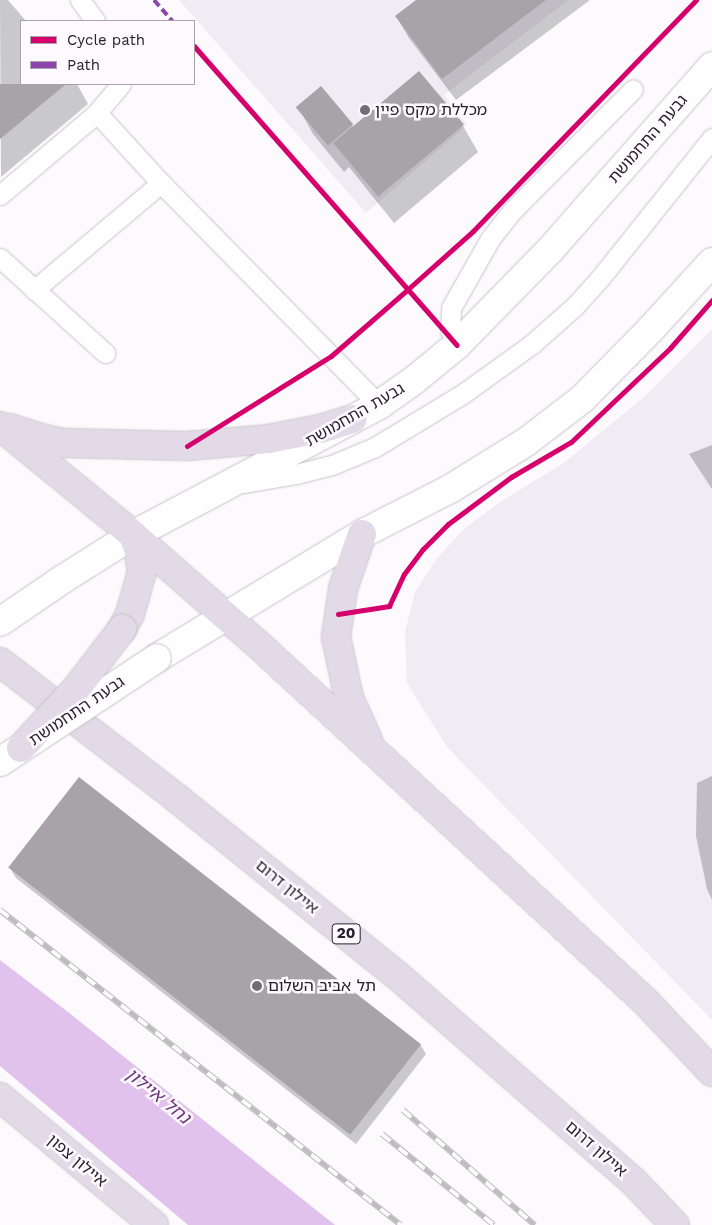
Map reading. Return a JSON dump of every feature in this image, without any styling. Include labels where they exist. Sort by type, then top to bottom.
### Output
[{"type":"highway","points":[[0,425],[40,438],[64,443],[187,446],[268,439],[320,429],[353,419]]},
{"type":"highway","points":[[0,425],[227,616],[527,890],[646,1002],[712,1072]]},
{"type":"highway","points":[[362,534],[343,589],[336,637],[349,698],[365,735],[376,754]]},
{"type":"highway","points":[[11,755],[76,689],[122,629],[130,614],[142,572],[139,552],[133,535]]},
{"type":"highway","name":"איילון דרום","points":[[0,662],[179,800],[399,977],[634,1182],[675,1225]]},
{"type":"highway","name":"איילון צפון","points":[[0,1097],[154,1225]]},
{"type":"main road","name":"גבעת התחמושת","points":[[0,622],[133,535],[379,405],[457,345],[550,250],[712,66]]},
{"type":"main road","name":"גבעת התחמושת","points":[[11,755],[157,658],[362,534],[450,489],[526,442],[582,399],[650,330],[712,262]]},
{"type":"lane","points":[[80,0],[94,20]]},
{"type":"lane","points":[[0,195],[96,113],[120,85]]},
{"type":"lane","points":[[457,345],[450,330],[451,308],[490,239],[513,210],[633,89]]},
{"type":"lane","points":[[96,113],[161,183],[379,405]]},
{"type":"lane","points":[[230,484],[289,476],[332,465],[375,447],[464,394],[532,344],[574,307],[601,277],[712,138]]},
{"type":"lane","points":[[34,290],[161,183]]},
{"type":"lane","points":[[0,258],[105,353]]},
{"type":"shaded area","name":"מכללת מקס פיין","points":[[179,0],[568,0],[444,95],[467,125],[366,213]]},
{"type":"shaded area","points":[[712,329],[712,1020],[447,747],[407,683],[405,632],[415,592],[437,558],[464,529],[497,504],[565,462],[645,396]]},
{"type":"water","name":"נחל איילון","points":[[0,960],[335,1225],[188,1225],[0,1066]]},
{"type":"building","points":[[416,0],[546,0],[442,79],[395,16]]},
{"type":"building","points":[[419,71],[464,125],[378,197],[333,143]]},
{"type":"building","points":[[0,84],[65,85],[0,139]]},
{"type":"building","points":[[321,86],[353,124],[328,146],[296,107]]},
{"type":"building","points":[[79,777],[421,1044],[350,1135],[8,868]]},
{"type":"railway","points":[[0,910],[401,1225]]},
{"type":"railway","points":[[403,1110],[535,1225]]},
{"type":"railway","points":[[382,1134],[494,1225]]},
{"type":"marked path","points":[[154,0],[171,20]]},
{"type":"cycle path","points":[[187,446],[331,356],[408,289],[473,231],[696,0]]},
{"type":"cycle path","points":[[195,47],[457,345]]},
{"type":"cycle path","points":[[338,614],[389,606],[404,574],[423,549],[448,524],[511,477],[571,442],[670,348],[712,300]]},
{"type":"place","name":"מכללת מקס פיין","points":[[365,110]]},
{"type":"place","name":"תל אביב השלום","points":[[257,986]]}]
